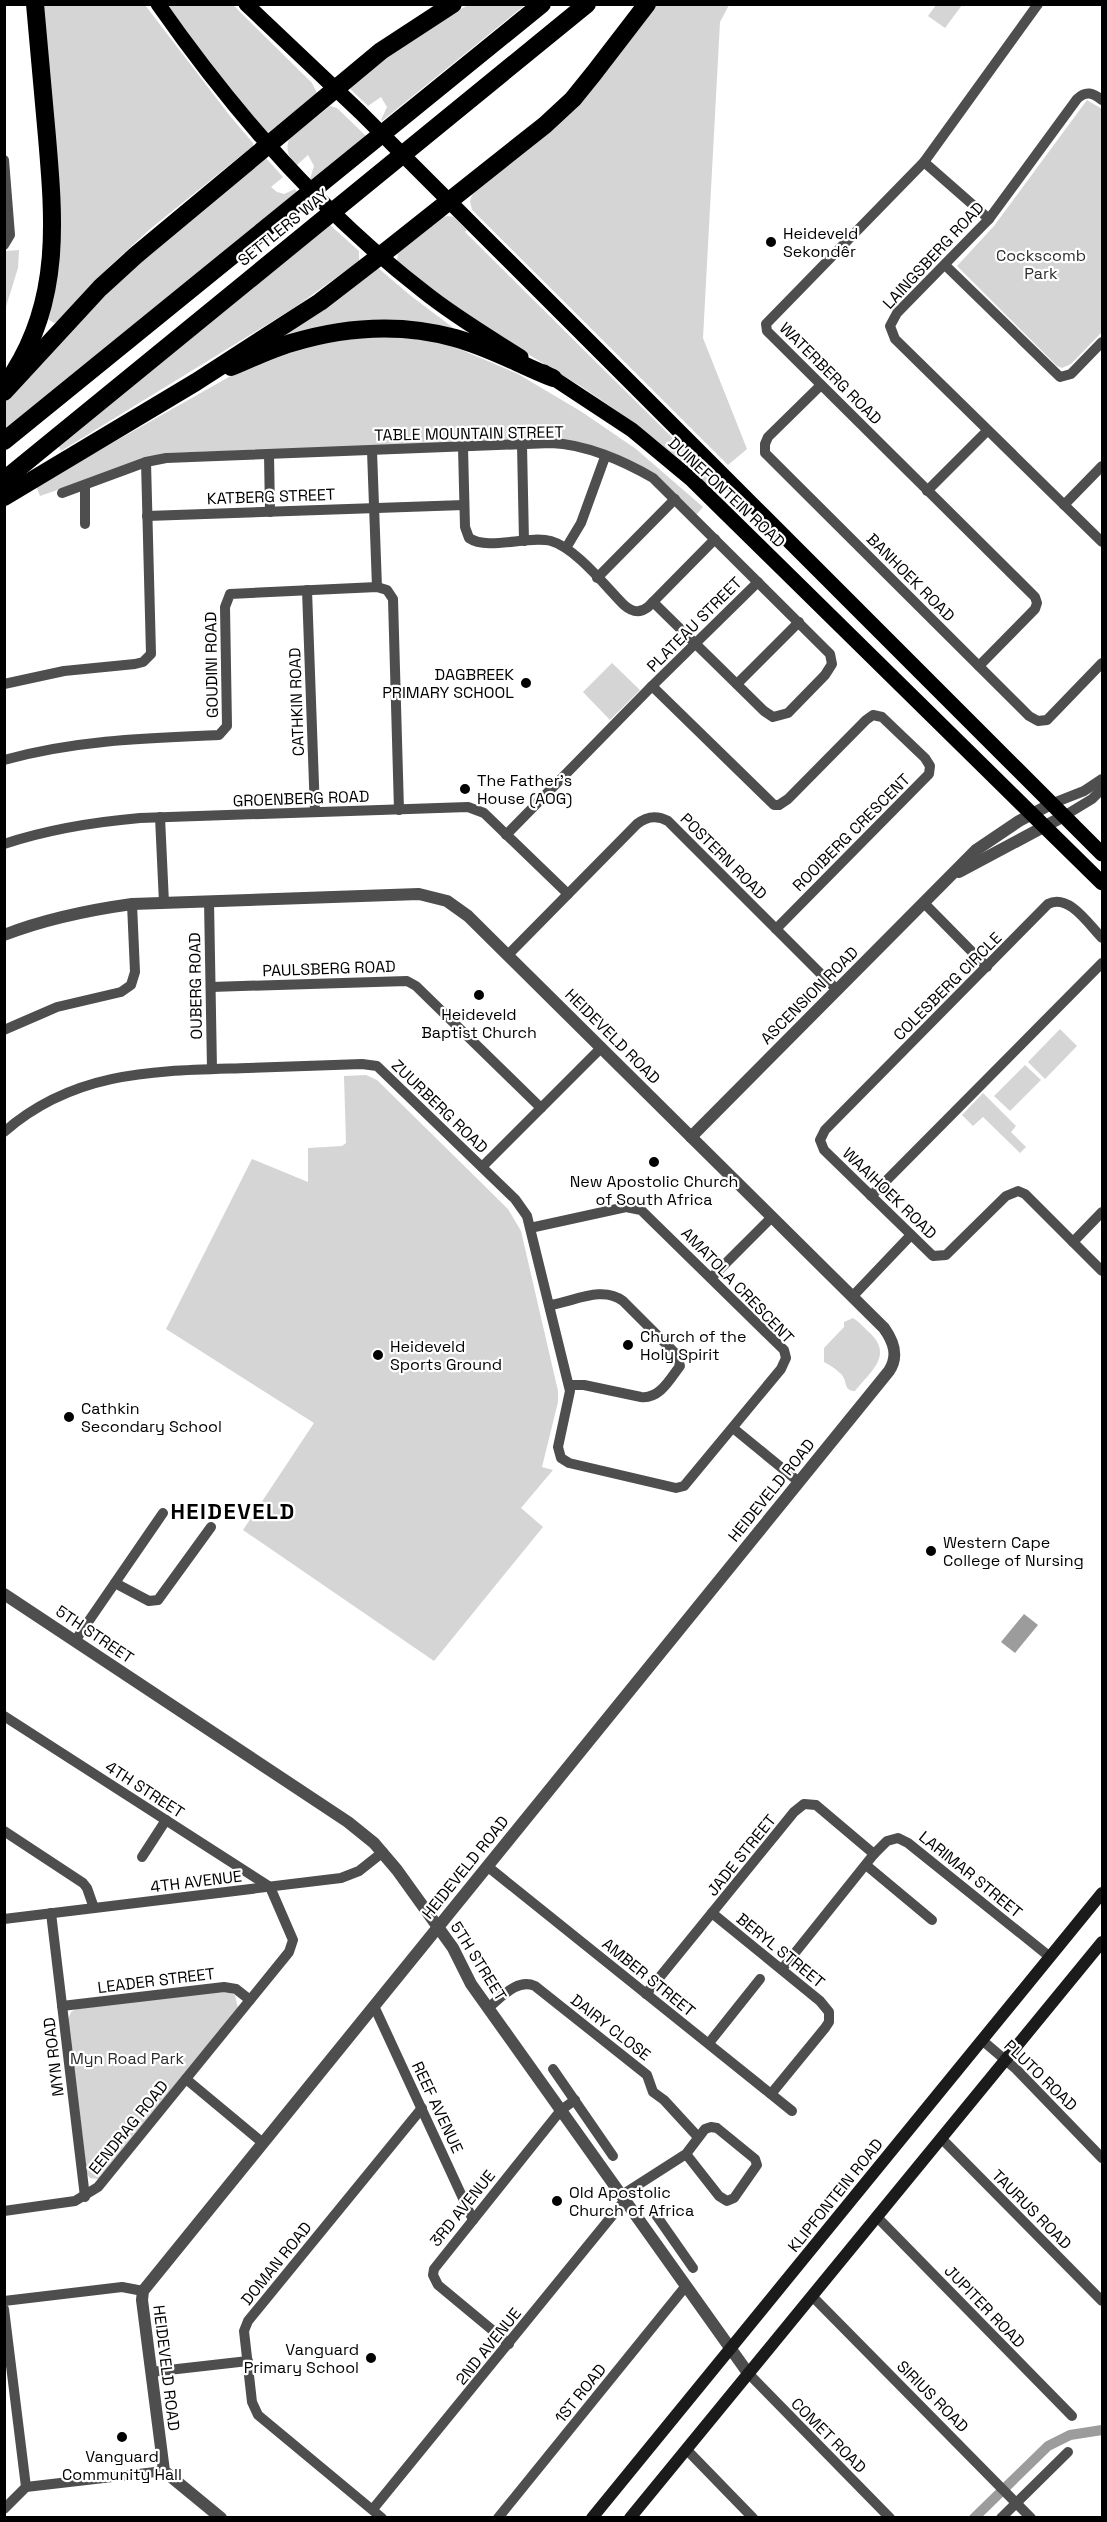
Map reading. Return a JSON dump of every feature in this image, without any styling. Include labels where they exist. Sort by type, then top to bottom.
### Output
[{"type":"highway","points":[[4,386],[16,367],[36,325],[46,288],[53,247],[52,201],[35,4]]},
{"type":"highway","points":[[4,392],[100,288],[164,231],[401,36],[453,4]]},
{"type":"highway","name":"SETTLERS WAY","points":[[4,441],[542,4]]},
{"type":"highway","name":"SETTLERS WAY","points":[[4,480],[587,4]]},
{"type":"highway","points":[[4,497],[196,382],[320,302],[380,256],[511,154],[573,99],[647,4]]},
{"type":"highway","points":[[196,382],[289,343],[322,335],[388,327],[453,337],[553,378]]},
{"type":"main road","name":"DUINEFONTEIN ROAD","points":[[158,4],[218,84],[269,144],[355,233],[380,256],[460,318],[632,430],[691,479],[1102,882]]},
{"type":"main road","name":"DUINEFONTEIN ROAD","points":[[246,4],[360,112],[1102,854]]},
{"type":"main road","name":"KLIPFONTEIN ROAD","points":[[592,2517],[1102,1893]]},
{"type":"main road","points":[[630,2517],[1102,1942]]},
{"type":"street","name":"WATERBERG ROAD","points":[[979,666],[1035,609],[1036,600],[767,332],[767,321],[924,162],[1038,4]]},
{"type":"street","name":"LAINGSBERG ROAD","points":[[1102,100],[1091,93],[1083,94],[1077,99],[989,219],[897,313],[891,321],[890,331],[895,339],[987,431],[1102,542]]},
{"type":"street","points":[[4,160],[10,235],[4,245]]},
{"type":"street","points":[[924,162],[989,219]]},
{"type":"street","points":[[945,265],[1060,377],[1071,374],[1102,342]]},
{"type":"street","name":"BANHOEK ROAD","points":[[820,385],[768,437],[765,453],[979,666],[1033,719],[1043,722],[1102,663]]},
{"type":"street","points":[[927,490],[987,431]]},
{"type":"street","name":"TABLE MOUNTAIN STREET","points":[[62,493],[146,462],[166,458],[562,444],[605,457],[653,478],[830,654],[832,664],[825,675],[788,713],[778,718],[764,711],[737,684]]},
{"type":"street","points":[[522,445],[524,541]]},
{"type":"street","points":[[463,447],[465,531],[472,540],[479,542],[551,542],[566,548],[624,605],[634,611],[644,610],[653,602],[714,539]]},
{"type":"street","points":[[372,451],[377,587],[387,591],[393,600],[399,810]]},
{"type":"street","points":[[269,454],[270,512]]},
{"type":"street","points":[[566,548],[581,523],[605,457]]},
{"type":"street","points":[[4,684],[64,671],[135,664],[148,659],[152,648],[146,462]]},
{"type":"street","points":[[1064,505],[1102,466]]},
{"type":"street","points":[[85,485],[85,524]]},
{"type":"street","points":[[597,578],[675,499]]},
{"type":"street","name":"KATBERG STREET","points":[[147,516],[464,505]]},
{"type":"street","name":"PLATEAU STREET","points":[[652,686],[758,582]]},
{"type":"street","name":"GOUDINI ROAD","points":[[4,760],[81,744],[222,734],[228,722],[225,608],[227,597],[238,592],[377,587]]},
{"type":"street","name":"CATHKIN ROAD","points":[[307,590],[315,812]]},
{"type":"street","points":[[653,602],[737,684],[799,622]]},
{"type":"street","points":[[506,835],[652,686]]},
{"type":"street","name":"ROOIBERG CRESCENT","points":[[652,686],[774,805],[779,805],[789,799],[873,715],[885,719],[930,765],[927,776],[776,929]]},
{"type":"street","points":[[1051,804],[1084,790],[1102,779]]},
{"type":"street","points":[[1064,816],[1092,799],[1102,789]]},
{"type":"street","name":"ASCENSION ROAD","points":[[690,1137],[981,846],[1032,813],[1051,804]]},
{"type":"street","name":"GROENBERG ROAD","points":[[4,844],[86,823],[160,817],[474,809],[483,813],[568,894]]},
{"type":"street","name":"ASCENSION ROAD","points":[[950,876],[1064,816]]},
{"type":"street","points":[[160,817],[164,903]]},
{"type":"street","name":"POSTERN ROAD","points":[[507,955],[641,821],[650,817],[659,817],[668,821],[837,990]]},
{"type":"street","name":"HEIDEVELD ROAD","points":[[4,935],[34,924],[78,913],[132,904],[429,895],[447,901],[458,908],[507,955],[772,1217],[890,1337],[894,1347],[894,1361],[889,1371],[143,2291],[142,2300],[164,2471]]},
{"type":"street","name":"OUBERG ROAD","points":[[209,901],[212,1069]]},
{"type":"street","name":"COLESBERG CIRCLE","points":[[820,1140],[825,1130],[1048,904],[1054,901],[1067,903],[1102,938]]},
{"type":"street","points":[[924,903],[987,967]]},
{"type":"street","points":[[4,1030],[57,1007],[121,992],[131,985],[135,972],[132,904]]},
{"type":"street","points":[[872,1196],[1102,963]]},
{"type":"street","name":"PAULSBERG ROAD","points":[[211,987],[407,981],[416,986],[541,1108]]},
{"type":"street","points":[[482,1167],[601,1048]]},
{"type":"street","name":"ZUURBERG ROAD","points":[[4,1132],[42,1105],[77,1089],[129,1074],[363,1064],[378,1066],[515,1199],[527,1216],[568,1385],[567,1408],[558,1447],[561,1458]]},
{"type":"street","name":"WAAIHOEK ROAD","points":[[820,1140],[824,1149],[933,1256],[944,1256],[1006,1196],[1018,1191],[1025,1194],[1102,1271]]},
{"type":"street","name":"AMATOLA CRESCENT","points":[[530,1228],[626,1207],[635,1208],[647,1214],[781,1347],[786,1356],[781,1369],[688,1484],[680,1487],[570,1463],[561,1458]]},
{"type":"street","points":[[1073,1242],[1102,1212]]},
{"type":"street","points":[[711,1278],[772,1217]]},
{"type":"street","points":[[852,1297],[911,1235]]},
{"type":"street","points":[[550,1305],[600,1294],[615,1296],[623,1301],[677,1355],[681,1362],[660,1390],[650,1397],[584,1385],[568,1385]]},
{"type":"street","points":[[733,1428],[800,1482]]},
{"type":"street","points":[[75,1641],[163,1513]]},
{"type":"street","points":[[115,1583],[149,1601],[158,1600],[211,1527]]},
{"type":"street","name":"5TH STREET","points":[[4,1594],[348,1822],[383,1852],[453,1948],[471,1984],[748,2373]]},
{"type":"street","name":"4TH STREET","points":[[4,1716],[270,1887]]},
{"type":"street","name":"JADE STREET","points":[[646,1994],[794,1812],[804,1804],[816,1805],[874,1854]]},
{"type":"street","points":[[142,1857],[166,1820]]},
{"type":"street","points":[[4,1831],[83,1883],[94,1908]]},
{"type":"street","name":"LARIMAR STREET","points":[[782,1970],[874,1854],[892,1838],[903,1840],[1050,1957]]},
{"type":"street","name":"4TH AVENUE","points":[[4,1919],[352,1875],[383,1852]]},
{"type":"street","points":[[866,1865],[932,1920]]},
{"type":"street","name":"AMBER STREET","points":[[487,1866],[792,2111]]},
{"type":"street","name":"EENDRAG ROAD","points":[[4,2211],[75,2201],[99,2187],[290,1952],[293,1936],[270,1887]]},
{"type":"street","name":"MYN ROAD","points":[[51,1913],[85,2197]]},
{"type":"street","name":"BERYL STREET","points":[[712,1913],[829,2012],[830,2017],[825,2028],[771,2094]]},
{"type":"street","points":[[709,2043],[760,1979]]},
{"type":"street","name":"DAIRY CLOSE","points":[[488,2008],[518,1985],[524,1983],[535,1986],[647,2075],[653,2092],[664,2100],[698,2137]]},
{"type":"street","name":"LEADER STREET","points":[[62,2006],[224,1987],[236,1989],[250,2000]]},
{"type":"street","name":"REEF AVENUE","points":[[375,2006],[473,2220]]},
{"type":"street","name":"PLUTO ROAD","points":[[983,2041],[1005,2060],[1102,2158]]},
{"type":"street","points":[[553,2069],[613,2156]]},
{"type":"street","points":[[186,2079],[263,2143]]},
{"type":"street","name":"3RD AVENUE","points":[[509,2344],[434,2281],[433,2275],[437,2262],[561,2110],[574,2100]]},
{"type":"street","name":"DOMAN ROAD","points":[[382,2517],[258,2415],[253,2406],[244,2331],[248,2321],[422,2108]]},
{"type":"street","points":[[705,2128],[717,2128],[755,2159],[757,2165],[734,2198],[726,2201],[686,2154],[705,2128]]},
{"type":"street","name":"TAURUS ROAD","points":[[941,2138],[1102,2301]]},
{"type":"street","name":"2ND AVENUE","points":[[373,2509],[509,2344],[623,2198],[686,2154]]},
{"type":"street","points":[[656,2215],[693,2268]]},
{"type":"street","name":"JUPITER ROAD","points":[[877,2217],[1072,2416]]},
{"type":"street","points":[[657,2246],[671,2237]]},
{"type":"street","points":[[4,2301],[123,2287],[143,2291]]},
{"type":"street","name":"1ST ROAD","points":[[498,2517],[686,2287]]},
{"type":"street","name":"SIRIUS ROAD","points":[[812,2296],[1031,2517]]},
{"type":"street","points":[[4,2309],[26,2487]]},
{"type":"street","points":[[151,2372],[248,2361]]},
{"type":"street","name":"COMET ROAD","points":[[748,2373],[890,2517]]},
{"type":"street","points":[[686,2449],[753,2517]]},
{"type":"street","points":[[1001,2517],[1013,2499],[1068,2451]]},
{"type":"street","points":[[4,2509],[26,2487],[164,2471],[221,2517]]},
{"type":"green space","points":[[42,5],[145,5],[253,143],[253,146],[150,229],[110,266],[59,321],[54,323],[48,319]]},
{"type":"green space","points":[[166,5],[233,5],[312,83],[317,93],[268,133],[225,84]]},
{"type":"green space","points":[[468,5],[525,5],[382,121],[387,107],[381,97],[368,106],[348,87],[398,46]]},
{"type":"green space","points":[[654,5],[729,5],[720,22],[703,338],[747,449],[728,465],[472,210],[470,201],[472,195]]},
{"type":"green space","points":[[936,5],[962,5],[945,28],[928,16]]},
{"type":"green space","name":"Cockscomb Park","points":[[1087,100],[1102,109],[1102,332],[1071,364],[1062,368],[1057,366],[957,266],[994,226]]},
{"type":"green space","points":[[330,106],[337,108],[366,136],[311,181],[314,166],[308,155],[297,165],[288,154],[289,139]]},
{"type":"green space","points":[[266,158],[283,177],[271,187],[284,194],[295,189],[297,192],[5,430],[4,401],[106,290]]},
{"type":"green space","points":[[442,217],[454,217],[467,230],[465,232],[714,479],[708,486],[662,445],[623,415],[582,387],[472,320],[397,262],[398,252]]},
{"type":"green space","points":[[330,225],[359,251],[359,261],[294,308],[61,451],[58,445]]},
{"type":"green space","points":[[19,250],[18,268],[5,310],[5,251]]},
{"type":"green space","points":[[378,268],[456,330],[277,340]]},
{"type":"green space","points":[[376,335],[443,342],[518,374],[582,412],[636,449],[703,507],[696,515],[653,474],[543,441],[163,453],[40,496],[36,486],[236,373],[294,348]]},
{"type":"green space","points":[[612,663],[640,690],[610,720],[583,692]]},
{"type":"green space","points":[[1060,1029],[1077,1046],[1045,1079],[1028,1062]]},
{"type":"green space","points":[[1025,1065],[1041,1080],[1010,1111],[994,1096]]},
{"type":"green space","name":"Heideveld Sports Ground","points":[[366,1075],[377,1080],[508,1209],[521,1231],[558,1391],[558,1402],[542,1467],[553,1470],[521,1508],[543,1527],[434,1661],[243,1530],[314,1423],[166,1329],[252,1159],[308,1182],[308,1148],[342,1146],[346,1143],[344,1076]]},
{"type":"green space","points":[[983,1093],[1016,1126],[1011,1132],[1026,1147],[1020,1153],[983,1117],[973,1126],[962,1115]]},
{"type":"green space","points":[[853,1318],[877,1342],[880,1357],[855,1391],[851,1391],[841,1374],[824,1362],[824,1348],[844,1327],[844,1322]]},
{"type":"green space","name":"Myn Road Park","points":[[225,1991],[235,1995],[238,2008],[98,2179],[90,2178],[87,2174],[68,2020],[71,2012],[76,2009]]},
{"type":"shaded area","points":[[1024,1614],[1038,1625],[1015,1653],[1001,1642]]},
{"type":"waterway","points":[[974,2518],[1048,2446],[1070,2435],[1102,2430]]},
{"type":"place","name":"Heideveld Sekondêr","points":[[771,242]]},
{"type":"place","name":"DAGBREEK PRIMARY SCHOOL","points":[[526,683]]},
{"type":"place","name":"The Father's House (AOG)","points":[[465,789]]},
{"type":"place","name":"Heideveld Baptist Church","points":[[479,995]]},
{"type":"place","name":"New Apostolic Church of South Africa","points":[[654,1162]]},
{"type":"place","name":"Church of the Holy Spirit","points":[[628,1345]]},
{"type":"place","name":"Heideveld Sports Ground","points":[[378,1355]]},
{"type":"place","name":"Cathkin Secondary School","points":[[69,1417]]},
{"type":"place","name":"Western Cape College of Nursing","points":[[931,1551]]},
{"type":"place","name":"Old Apostolic Church of Africa","points":[[557,2201]]},
{"type":"place","name":"Vanguard Primary School","points":[[371,2358]]},
{"type":"place","name":"Vanguard Community Hall","points":[[122,2437]]},
{"type":"district","name":"HEIDEVELD","points":[[233,1511]]}]
